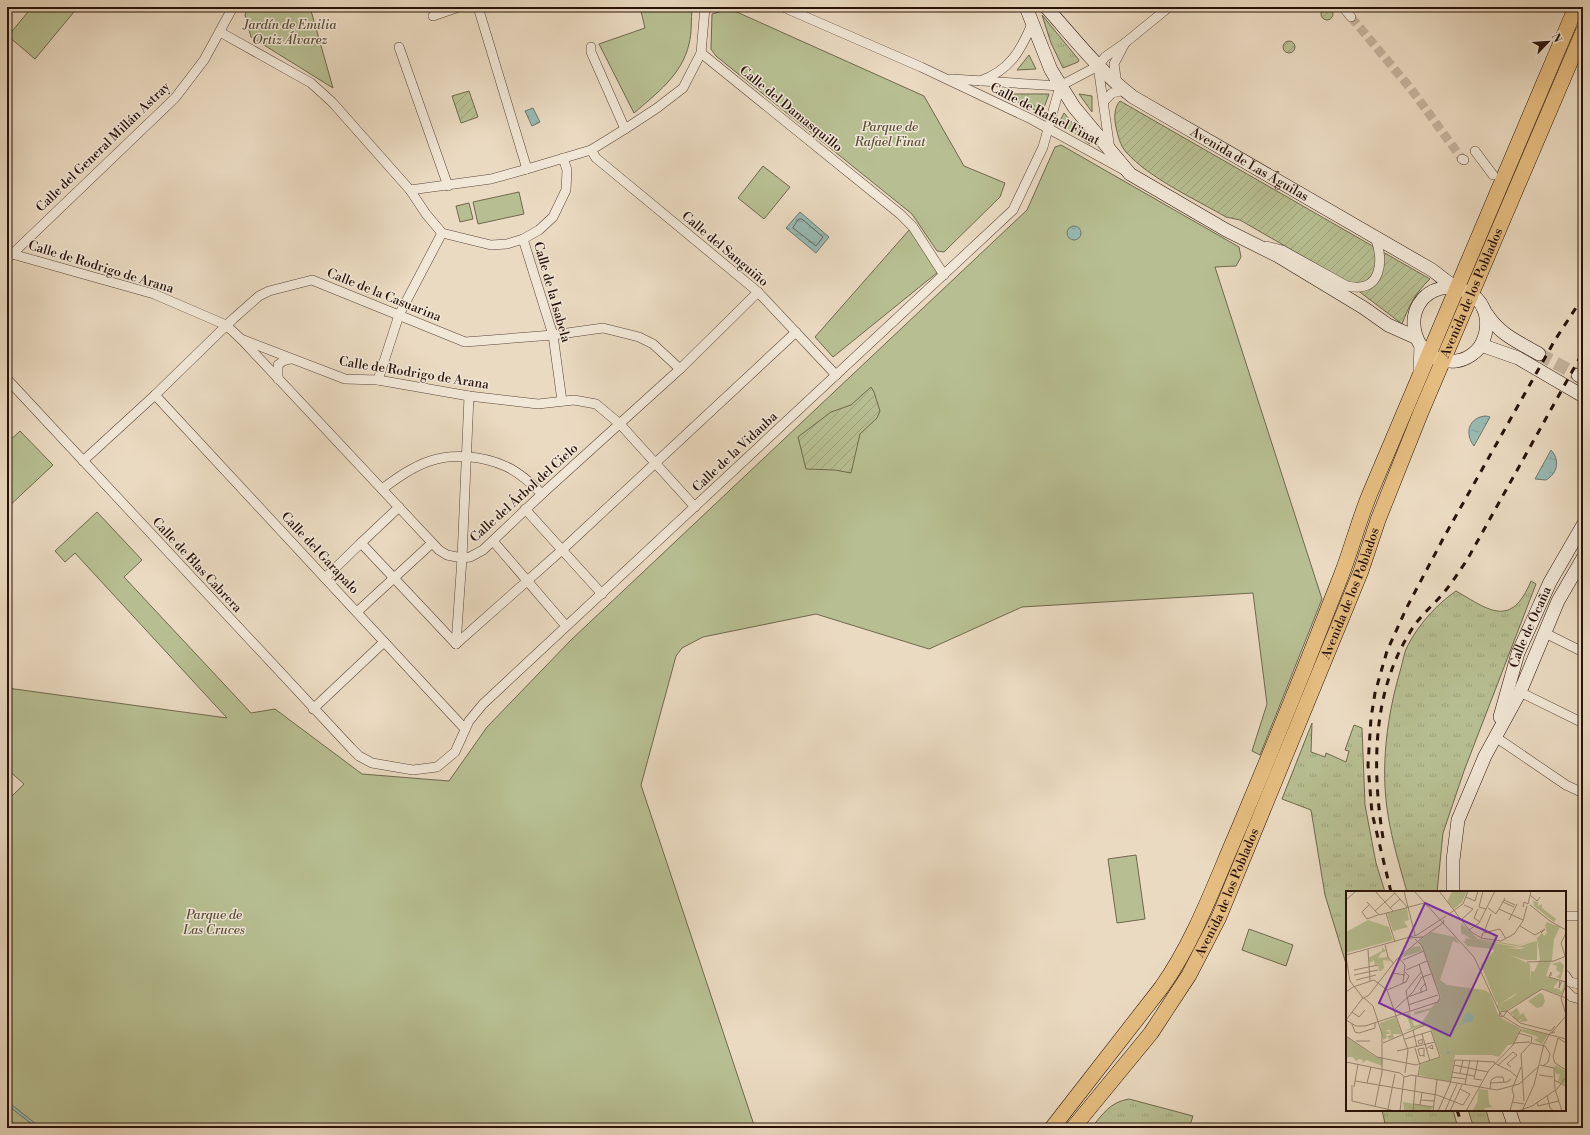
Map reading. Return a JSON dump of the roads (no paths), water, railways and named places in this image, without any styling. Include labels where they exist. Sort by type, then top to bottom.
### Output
[{"type":"main road","name":"Avenida de los Poblados","points":[[1052,1128],[1161,988],[1176,966],[1203,912],[1318,637],[1350,554],[1361,514],[1417,380],[1421,345],[1457,288],[1576,7]]},
{"type":"main road","name":"Avenida de los Poblados","points":[[1073,1128],[1151,1033],[1189,975],[1219,917],[1358,578],[1378,520],[1443,361],[1583,32]]},
{"type":"street","name":"Calle del General Millán Astray","points":[[10,256],[175,98],[200,64],[220,32],[233,7]]},
{"type":"street","points":[[433,16],[459,7]]},
{"type":"street","points":[[478,7],[527,169]]},
{"type":"street","points":[[410,190],[491,179],[527,169],[591,150],[625,129],[657,108],[683,88],[701,53],[705,7]]},
{"type":"street","name":"Calle de Rafael Finat","points":[[783,7],[946,79],[1048,129],[1130,174]]},
{"type":"street","points":[[1026,7],[1041,49],[1060,86],[1074,107],[1110,152],[1130,174],[1226,230],[1257,245],[1321,281],[1421,345],[1443,361],[1458,361],[1471,356],[1481,345],[1487,328],[1484,310]]},
{"type":"street","name":"Avenida de Las Águilas","points":[[1046,7],[1098,66],[1121,87],[1432,270],[1457,288],[1472,294]]},
{"type":"street","points":[[1060,86],[1098,66],[1105,57],[1125,43],[1169,7]]},
{"type":"street","points":[[1343,7],[1351,17]]},
{"type":"street","name":"Calle de Rafael Finat","points":[[978,82],[997,73],[1013,59],[1025,40],[1032,24]]},
{"type":"street","points":[[220,32],[311,84],[332,102],[410,190],[426,214],[442,233],[491,246],[506,244],[523,239],[539,230],[552,217],[566,190],[567,170],[563,158]]},
{"type":"street","points":[[1104,101],[1121,87],[1114,64],[1125,43]]},
{"type":"street","points":[[399,47],[448,186]]},
{"type":"street","points":[[591,47],[591,52],[625,129]]},
{"type":"street","name":"Calle del Damasquillo","points":[[701,53],[900,214],[912,227],[944,275]]},
{"type":"street","points":[[1098,66],[1110,152]]},
{"type":"street","name":"Calle de Rafael Finat","points":[[946,79],[1060,86]]},
{"type":"street","name":"Calle de la Vidauba","points":[[372,763],[412,770],[437,767],[455,752],[473,714],[1013,210],[1043,147],[1060,86]]},
{"type":"street","name":"Calle del Sanguiño","points":[[591,150],[596,158],[758,292],[836,375]]},
{"type":"street","points":[[1475,151],[1493,175]]},
{"type":"street","points":[[378,380],[399,315],[442,233]]},
{"type":"street","points":[[1257,245],[1282,250],[1347,286],[1358,287],[1372,281],[1379,271],[1381,259],[1375,237]]},
{"type":"street","name":"Calle de la Isabela","points":[[523,239],[553,335],[562,401]]},
{"type":"street","name":"Calle de Rodrigo de Arana","points":[[10,256],[154,294],[226,325],[241,339],[345,379],[378,380],[469,396],[538,404],[562,401],[586,401],[596,404],[620,424],[695,507]]},
{"type":"street","name":"Calle de la Casuarina","points":[[83,461],[156,395],[226,325],[264,293],[312,280],[465,342],[553,335],[603,328],[624,332],[653,344],[680,369]]},
{"type":"street","name":"Avenida de Las Águilas","points":[[1421,345],[1413,321],[1418,307],[1428,295],[1442,288],[1457,288]]},
{"type":"street","name":"Calle del Árbol del Cielo","points":[[241,339],[432,543],[447,555],[462,558],[477,554],[493,541],[525,509],[680,369],[758,292]]},
{"type":"street","points":[[1472,294],[1494,326],[1505,335],[1539,354]]},
{"type":"street","points":[[456,644],[562,550],[796,332]]},
{"type":"street","points":[[1481,345],[1518,358],[1583,396]]},
{"type":"street","points":[[278,379],[278,365],[283,361],[291,359]]},
{"type":"street","name":"Calle de Blas Cabrera","points":[[7,379],[313,709],[355,752],[372,763]]},
{"type":"street","name":"Calle del Garapalo","points":[[156,395],[465,729]]},
{"type":"street","points":[[456,644],[462,558],[465,457],[469,396]]},
{"type":"street","points":[[382,489],[404,473],[429,461],[450,456],[465,457],[505,466],[526,478],[542,494]]},
{"type":"street","points":[[325,578],[399,507]]},
{"type":"street","points":[[525,509],[602,594]]},
{"type":"street","name":"Calle de Ocaña","points":[[1453,891],[1453,860],[1458,820],[1494,736],[1518,653],[1550,582],[1583,525]]},
{"type":"street","points":[[493,541],[566,626]]},
{"type":"street","points":[[361,543],[456,644]]},
{"type":"street","points":[[357,612],[432,543]]},
{"type":"street","name":"Calle de Ocaña","points":[[1494,736],[1520,692],[1558,601],[1579,572],[1583,558]]},
{"type":"street","name":"Calle de Ocaña","points":[[1545,633],[1583,652]]},
{"type":"street","points":[[313,709],[384,642]]},
{"type":"street","points":[[1520,692],[1583,723]]},
{"type":"street","points":[[1494,736],[1566,785],[1583,793]]},
{"type":"street","points":[[1566,916],[1583,916]]},
{"type":"street","points":[[1566,976],[1570,982],[1583,985]]},
{"type":"street","points":[[1566,991],[1572,997],[1583,1000]]},
{"type":"street","points":[[1509,1111],[1515,1128]]},
{"type":"water","points":[[533,108],[540,122],[532,126],[525,111]]},
{"type":"water","points":[[800,212],[829,237],[816,253],[786,228]]},
{"type":"water","points":[[1071,226],[1077,226],[1081,230],[1081,236],[1077,240],[1071,240],[1067,236],[1067,230]]},
{"type":"water","points":[[1486,416],[1490,417],[1474,446],[1469,436],[1470,426],[1476,419]]},
{"type":"water","points":[[1551,450],[1557,462],[1553,474],[1546,480],[1535,479]]},
{"type":"water","points":[[7,1101],[41,1128],[37,1128],[7,1105]]},
{"type":"tunnel","points":[[1351,17],[1411,89],[1462,159]]},
{"type":"tunnel","points":[[1539,354],[1578,375]]},
{"type":"railway","points":[[1391,891],[1372,813],[1368,765],[1371,718],[1375,693],[1387,651],[1407,607],[1444,537],[1555,340],[1583,297]]},
{"type":"railway","points":[[1383,838],[1377,786],[1378,733],[1388,682],[1397,657],[1409,634],[1423,614],[1444,593],[1467,560],[1583,352]]},
{"type":"railway","points":[[1457,1111],[1463,1128]]},
{"type":"park label","name":"Jardín de Emilia Ortiz Álvarez","points":[[290,32]]},
{"type":"park label","name":"Parque de Rafael Finat","points":[[890,134]]},
{"type":"park label","name":"Parque de Las Cruces","points":[[214,922]]}]
